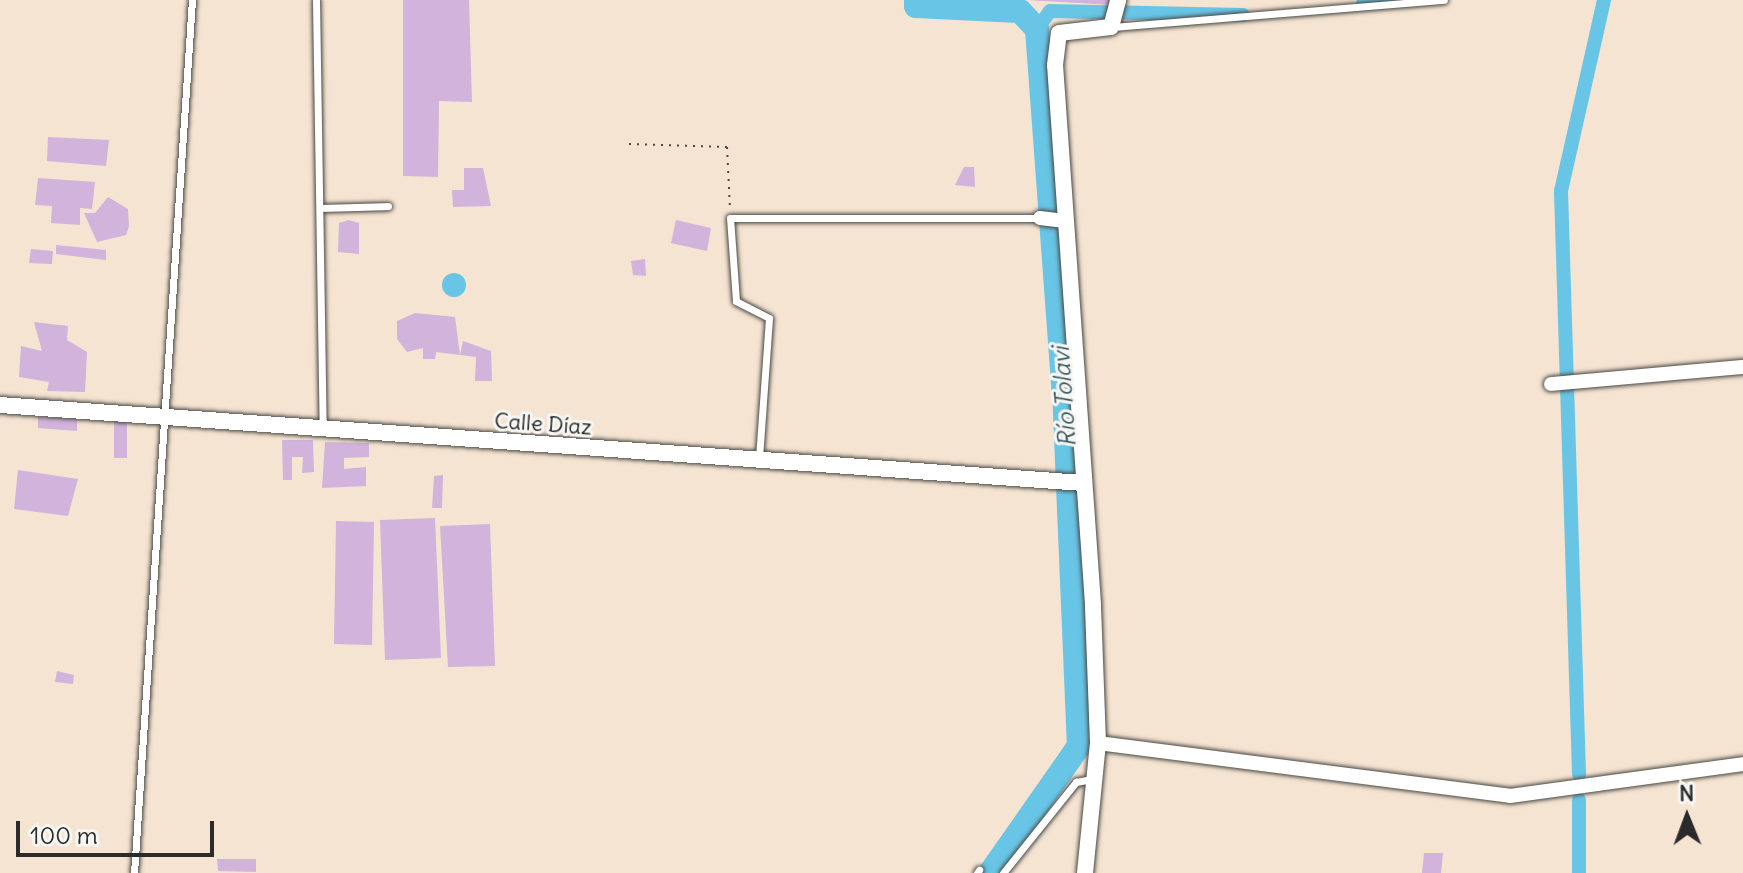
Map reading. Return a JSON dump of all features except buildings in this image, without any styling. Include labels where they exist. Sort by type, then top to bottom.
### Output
[{"type":"street","points":[[1085,873],[1098,743],[1071,482],[1056,42],[1066,28],[1115,13]]},
{"type":"street","points":[[1040,218],[1060,221]]},
{"type":"street","points":[[1551,384],[1743,367]]},
{"type":"street","name":"Calle Díaz","points":[[0,405],[1071,482]]},
{"type":"street","points":[[1098,743],[1510,796],[1743,764]]},
{"type":"lane","points":[[134,873],[167,418],[192,0]]},
{"type":"lane","points":[[316,0],[317,189],[324,208],[323,430]]},
{"type":"lane","points":[[1115,13],[1444,0]]},
{"type":"lane","points":[[324,208],[388,206]]},
{"type":"lane","points":[[759,461],[769,318],[736,301],[730,218],[1040,218]]},
{"type":"lane","points":[[1003,873],[1076,782],[1094,779]]},
{"type":"path","points":[[629,144],[727,147],[730,218]]},
{"type":"water","points":[[454,273],[465,280],[466,285],[459,296],[454,297],[443,290],[442,285],[449,274]]},
{"type":"waterway","name":"Río Tolavi","points":[[916,0],[916,6],[1020,11],[1037,29],[1065,414],[1079,746],[990,873]]},
{"type":"waterway","points":[[1363,4],[1394,0]]},
{"type":"waterway","points":[[1579,774],[1561,191],[1604,0]]},
{"type":"waterway","points":[[1037,29],[1050,11],[1243,15]]},
{"type":"waterway","points":[[1579,800],[1579,873]]}]
